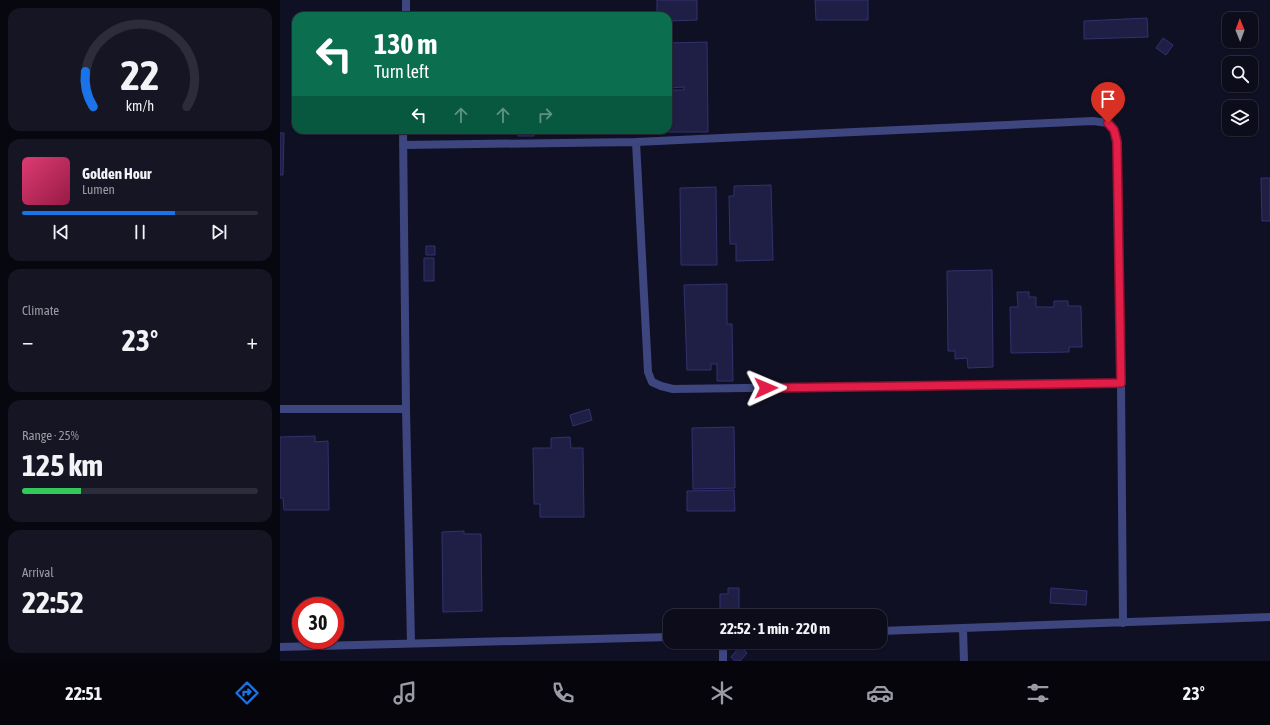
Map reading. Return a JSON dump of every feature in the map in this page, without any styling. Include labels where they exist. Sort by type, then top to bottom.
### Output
[{"type":"street","points":[[406,0],[406,12]]},
{"type":"street","points":[[402,145],[636,142],[1085,122],[1108,123],[1114,130],[1117,142],[1123,623]]},
{"type":"street","points":[[403,134],[411,643]]},
{"type":"street","points":[[636,142],[648,372],[652,382],[660,386],[673,389],[1121,383]]},
{"type":"street","points":[[280,409],[406,409]]},
{"type":"street","points":[[887,631],[1270,617]]},
{"type":"street","points":[[963,629],[964,661]]},
{"type":"street","points":[[280,647],[663,637]]},
{"type":"street","points":[[723,649],[723,661]]},
{"type":"building","points":[[657,0],[697,0],[697,20],[672,21],[672,12],[657,12]]},
{"type":"building","points":[[815,0],[868,0],[868,20],[816,20]]},
{"type":"building","points":[[1147,18],[1148,37],[1084,39],[1084,21]]},
{"type":"building","points":[[1163,38],[1173,45],[1166,55],[1156,48]]},
{"type":"building","points":[[707,42],[708,132],[672,132],[672,90],[684,90],[684,87],[672,88],[672,43]]},
{"type":"building","points":[[280,133],[284,133],[283,175],[280,175]]},
{"type":"building","points":[[518,134],[534,134],[534,136],[518,136]]},
{"type":"building","points":[[1261,178],[1270,178],[1270,221],[1262,221]]},
{"type":"building","points":[[771,185],[773,260],[736,261],[736,244],[730,244],[729,196],[734,196],[734,186]]},
{"type":"building","points":[[716,187],[717,265],[681,265],[680,188]]},
{"type":"building","points":[[426,246],[435,246],[435,255],[426,255]]},
{"type":"building","points":[[424,258],[434,258],[434,281],[424,281]]},
{"type":"building","points":[[992,270],[993,367],[968,368],[967,358],[955,359],[955,351],[948,351],[947,271]]},
{"type":"building","points":[[727,284],[727,324],[732,324],[733,381],[717,381],[717,364],[711,364],[711,370],[687,370],[684,285]]},
{"type":"building","points":[[1017,292],[1029,292],[1029,297],[1036,297],[1036,307],[1054,307],[1054,301],[1068,301],[1068,306],[1081,306],[1082,347],[1069,347],[1069,352],[1011,353],[1010,307],[1018,307]]},
{"type":"building","points":[[589,409],[592,420],[573,426],[570,415]]},
{"type":"building","points":[[734,427],[735,488],[693,489],[692,428]]},
{"type":"building","points":[[315,436],[315,442],[328,441],[329,510],[284,510],[283,498],[280,498],[280,437]]},
{"type":"building","points":[[570,437],[571,448],[583,448],[584,517],[540,517],[540,504],[534,504],[533,448],[551,448],[551,438]]},
{"type":"building","points":[[734,490],[735,511],[687,511],[687,491]]},
{"type":"building","points":[[464,531],[464,534],[481,534],[482,611],[443,612],[442,532]]},
{"type":"building","points":[[728,588],[739,588],[739,609],[720,609],[720,594],[728,594]]},
{"type":"building","points":[[1051,588],[1087,591],[1086,605],[1050,603]]},
{"type":"building","points":[[738,649],[743,649],[747,653],[740,661],[735,661],[731,657]]},
{"type":"route","points":[[766,388],[1121,383],[1117,142],[1114,130],[1108,123]]}]
